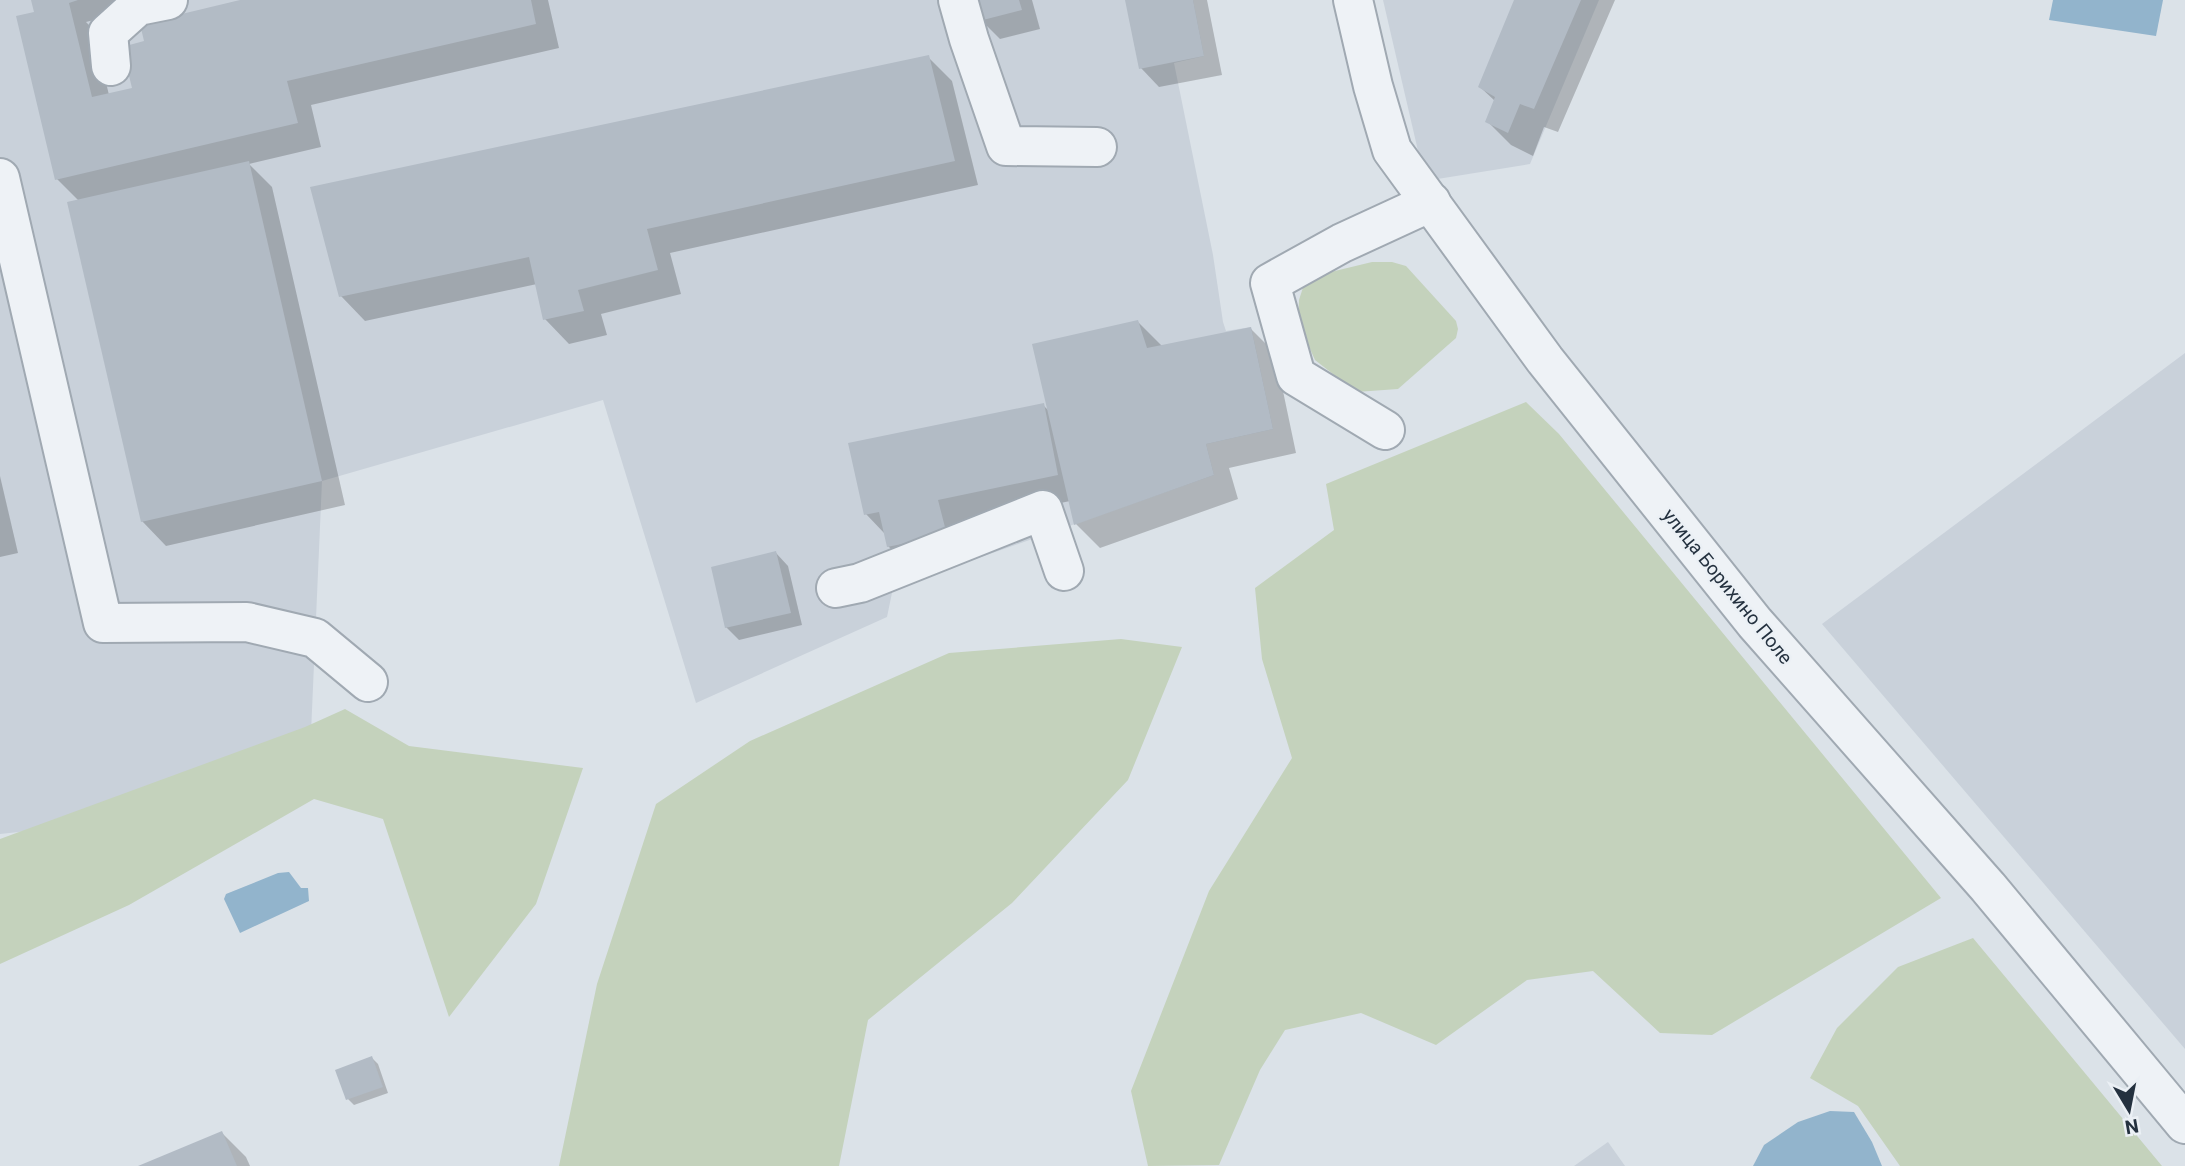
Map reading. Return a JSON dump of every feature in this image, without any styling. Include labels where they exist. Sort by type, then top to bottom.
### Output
[{"type":"street","points":[[111,66],[108,33],[138,6],[167,0]]},
{"type":"street","points":[[958,0],[1006,146],[1097,147]]},
{"type":"street","name":"улица Борихино Поле","points":[[1353,0],[1373,86],[1392,150],[1545,360],[1755,623],[1988,887],[2185,1124]]},
{"type":"street","points":[[0,178],[103,623],[247,622],[315,638],[368,682]]},
{"type":"street","points":[[1385,430],[1296,376],[1270,283],[1342,243],[1431,202]]},
{"type":"street","points":[[836,588],[860,583],[1043,510],[1064,571]]},
{"type":"shaded area","points":[[0,0],[1193,0],[1204,56],[1174,63],[1213,255],[1223,322],[1226,331],[1251,327],[1273,429],[1206,444],[1214,475],[893,588],[887,617],[696,703],[603,400],[322,481],[311,733],[55,828],[0,834]]},
{"type":"shaded area","points":[[1383,0],[1599,0],[1530,164],[1425,181]]},
{"type":"shaded area","points":[[2185,353],[2185,1049],[1822,624]]},
{"type":"shaded area","points":[[1608,1142],[1625,1166],[1574,1166]]},
{"type":"green space","points":[[1372,262],[1392,262],[1406,266],[1456,321],[1458,329],[1456,338],[1398,389],[1356,392],[1315,360],[1298,322],[1299,300],[1306,278]]},
{"type":"green space","points":[[1526,402],[1559,434],[1941,898],[1712,1035],[1660,1033],[1593,971],[1527,980],[1436,1045],[1361,1013],[1285,1030],[1260,1070],[1219,1165],[1148,1166],[1131,1091],[1209,891],[1292,758],[1262,659],[1255,588],[1334,530],[1326,484]]},
{"type":"green space","points":[[1121,639],[1182,647],[1128,780],[1012,903],[868,1020],[839,1166],[559,1166],[597,984],[656,804],[750,741],[949,653]]},
{"type":"green space","points":[[345,709],[409,746],[583,768],[536,904],[449,1017],[383,819],[314,799],[129,905],[0,964],[0,839],[305,727]]},
{"type":"green space","points":[[1973,938],[2162,1166],[1900,1166],[1858,1106],[1810,1078],[1837,1028],[1898,967]]},
{"type":"water","points":[[2053,0],[2163,0],[2156,36],[2049,20]]},
{"type":"water","points":[[289,872],[301,888],[308,888],[309,901],[240,933],[224,899],[226,894],[278,873]]},
{"type":"water","points":[[1830,1111],[1854,1112],[1872,1142],[1882,1166],[1753,1166],[1764,1145],[1798,1122]]},
{"type":"building","points":[[31,0],[78,0],[69,3],[92,97],[132,88],[122,47],[144,41],[140,24],[240,0],[531,0],[536,24],[287,81],[298,123],[55,180],[16,16],[34,12]]},
{"type":"building","points":[[974,0],[1019,0],[1022,10],[979,21]]},
{"type":"building","points":[[1125,0],[1193,0],[1204,56],[1139,69]]},
{"type":"building","points":[[1514,0],[1581,0],[1534,109],[1520,104],[1508,133],[1485,122],[1495,97],[1478,87]]},
{"type":"building","points":[[929,55],[955,161],[647,229],[658,270],[578,290],[584,311],[543,320],[529,257],[339,297],[310,187]]},
{"type":"building","points":[[249,161],[322,481],[141,522],[67,202]]},
{"type":"building","points":[[1138,320],[1147,348],[1251,327],[1273,429],[1206,444],[1214,475],[1074,525],[1032,344]]},
{"type":"building","points":[[1044,403],[1058,475],[938,500],[947,535],[887,547],[879,512],[864,515],[848,443]]},
{"type":"building","points":[[776,551],[791,613],[725,628],[711,567]]},
{"type":"building","points":[[372,1056],[383,1087],[346,1100],[335,1070]]},
{"type":"building","points":[[222,1131],[237,1166],[138,1166]]}]
